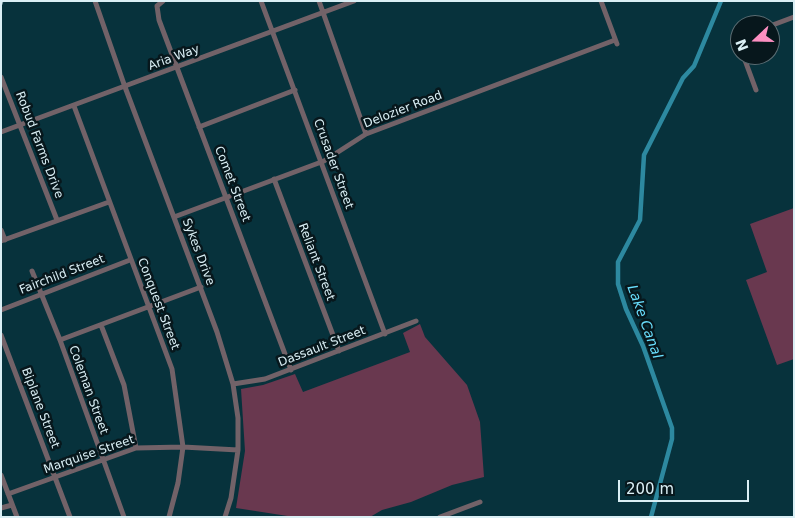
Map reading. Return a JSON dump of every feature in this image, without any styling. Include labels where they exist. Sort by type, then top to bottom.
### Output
[{"type":"street","name":"Sykes Drive","points":[[95,1],[200,287],[233,384],[238,418],[238,450],[232,498],[226,517]]},
{"type":"street","name":"Comet Street","points":[[163,1],[157,6],[159,20],[291,370]]},
{"type":"street","name":"Crusader Street","points":[[261,1],[385,334]]},
{"type":"street","points":[[319,1],[366,134]]},
{"type":"street","name":"Aria Way","points":[[1,132],[354,1]]},
{"type":"street","name":"Delozier Road","points":[[174,217],[321,162],[366,134],[616,42],[601,1]]},
{"type":"street","points":[[780,22],[794,17]]},
{"type":"street","points":[[747,65],[756,90]]},
{"type":"street","name":"Robud Farms Drive","points":[[1,77],[57,220]]},
{"type":"street","points":[[199,126],[295,90]]},
{"type":"street","name":"Conquest Street","points":[[74,106],[172,369],[183,447],[178,483],[169,517]]},
{"type":"street","name":"Reliant Street","points":[[274,179],[339,351]]},
{"type":"street","points":[[1,230],[3,240],[109,202]]},
{"type":"street","name":"Fairchild Street","points":[[1,310],[130,260]]},
{"type":"street","name":"Coleman Street","points":[[32,271],[60,340],[124,517]]},
{"type":"street","points":[[60,340],[200,287]]},
{"type":"street","name":"Dassault Street","points":[[233,384],[265,379],[416,321]]},
{"type":"street","points":[[101,325],[124,385],[136,448]]},
{"type":"street","name":"Biplane Street","points":[[1,335],[70,517]]},
{"type":"street","name":"Marquise Street","points":[[8,494],[136,448],[183,447],[238,450]]},
{"type":"street","points":[[1,475],[17,517]]},
{"type":"street","points":[[440,517],[450,515],[480,502]]},
{"type":"street","points":[[1,508],[12,505]]},
{"type":"shaded area","points":[[794,208],[794,359],[777,365],[746,280],[767,272],[750,224]]},
{"type":"shaded area","points":[[420,324],[425,337],[467,385],[480,422],[484,477],[452,485],[411,502],[382,510],[370,517],[294,517],[236,508],[245,451],[241,389],[263,385],[295,374],[303,392],[410,352],[403,333]]},
{"type":"waterway","name":"Lake Canal","points":[[651,517],[672,439],[672,428],[643,346],[626,309],[618,284],[618,262],[640,220],[644,155],[683,78],[694,66],[721,1]]}]
